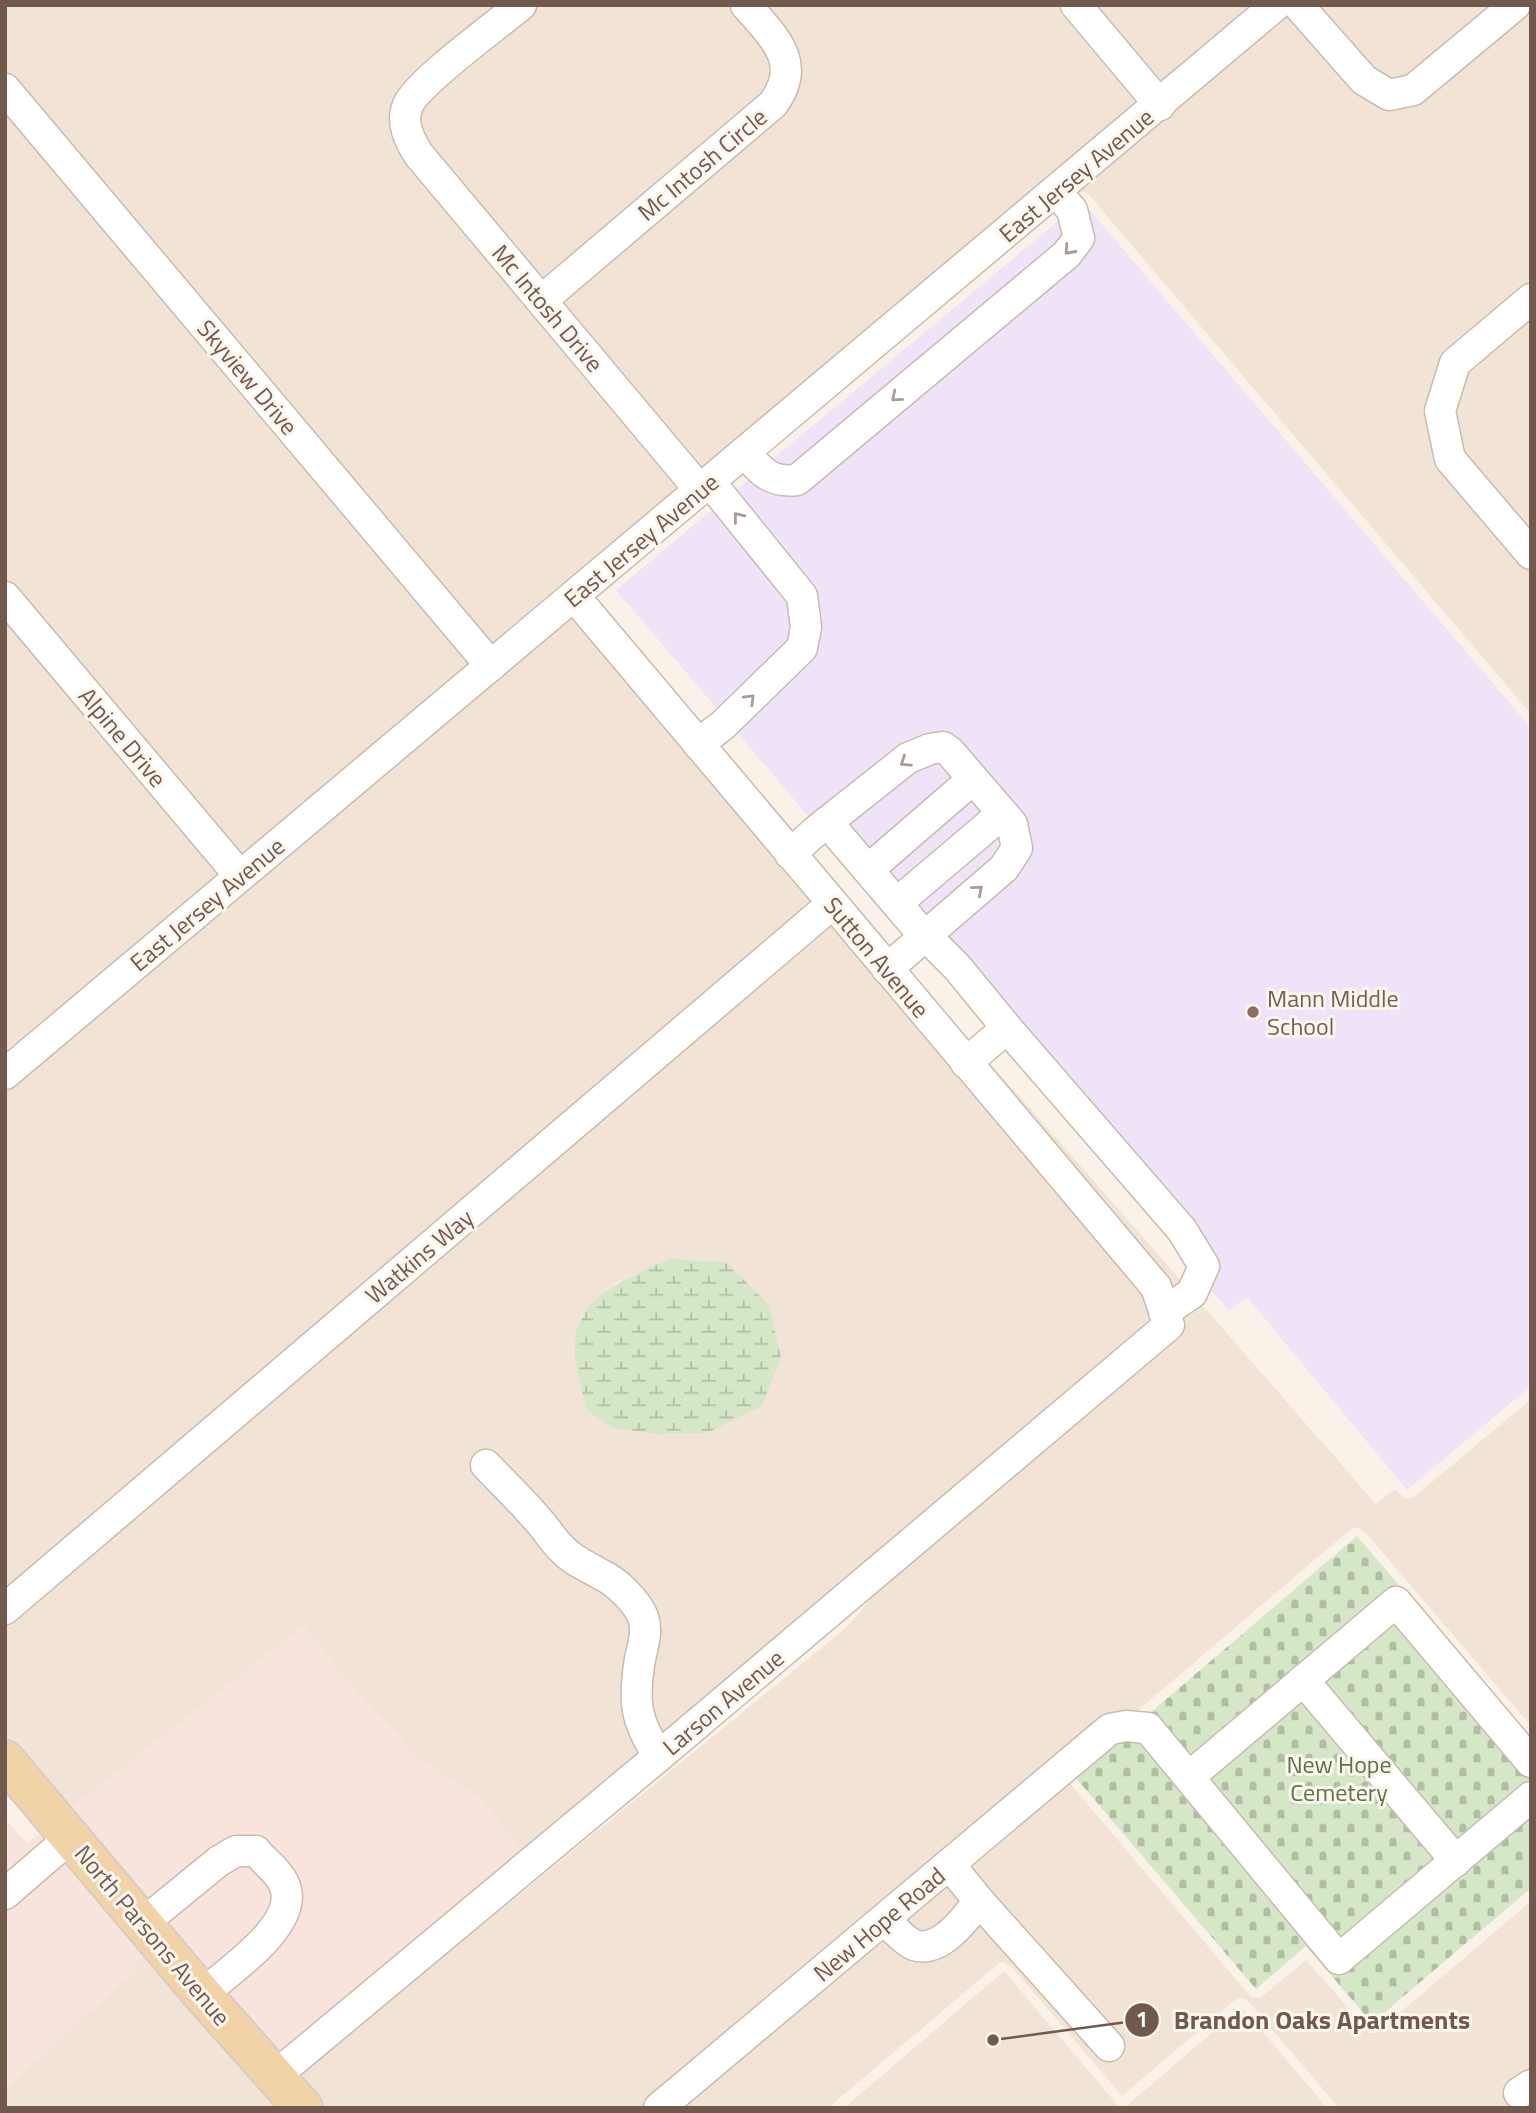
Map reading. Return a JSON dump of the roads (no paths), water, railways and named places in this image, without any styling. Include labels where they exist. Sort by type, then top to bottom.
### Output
[{"type":"main road","name":"North Parsons Avenue","points":[[5,1760],[202,1994],[303,2108]]},
{"type":"street","name":"Mc Intosh Drive","points":[[521,5],[421,88],[408,106],[405,122],[408,138],[419,155],[542,300],[802,596],[806,627],[802,648],[723,725],[698,744]]},
{"type":"street","name":"Mc Intosh Circle","points":[[542,300],[773,104],[783,90],[787,76],[779,44],[746,5]]},
{"type":"street","points":[[1076,5],[1160,105]]},
{"type":"street","name":"East Jersey Avenue","points":[[5,1074],[1276,5]]},
{"type":"street","points":[[1298,5],[1364,80],[1389,95],[1413,90],[1515,5]]},
{"type":"street","name":"Skyview Drive","points":[[5,89],[491,666]]},
{"type":"street","points":[[745,453],[764,475],[785,481],[797,480],[1067,254],[1079,238],[1072,210],[1056,192]]},
{"type":"street","points":[[1531,299],[1455,363],[1440,411],[1450,459],[1531,554]]},
{"type":"street","name":"Sutton Avenue","points":[[574,596],[1156,1287],[1167,1319]]},
{"type":"street","name":"Alpine Drive","points":[[5,597],[240,876]]},
{"type":"street","points":[[790,854],[908,758],[943,747],[1012,824],[1017,848],[1004,868],[887,969]]},
{"type":"street","points":[[869,869],[973,779]]},
{"type":"street","points":[[897,903],[1002,814]]},
{"type":"street","points":[[827,822],[957,967],[1007,1028],[966,1063]]},
{"type":"street","name":"Watkins Way","points":[[5,1609],[832,904]]},
{"type":"street","name":"Larson Avenue","points":[[275,2076],[659,1756],[1167,1319],[1192,1293],[1204,1266],[1182,1230],[1007,1028]]},
{"type":"street","points":[[486,1465],[538,1519],[559,1547],[576,1563],[606,1576],[642,1613],[645,1636],[637,1711],[645,1736],[659,1756]]},
{"type":"street","points":[[1531,1762],[1396,1602],[1189,1777],[1339,1959],[1531,1797]]},
{"type":"street","points":[[1303,1680],[1456,1861]]},
{"type":"street","name":"New Hope Road","points":[[659,2108],[1110,1729],[1126,1726],[1148,1728],[1189,1777]]},
{"type":"street","points":[[5,1894],[71,1838]]},
{"type":"street","points":[[142,1923],[219,1861],[236,1851],[256,1851],[284,1883],[288,1900],[281,1921],[261,1944],[202,1994]]},
{"type":"street","points":[[949,1864],[1109,2046]]},
{"type":"street","points":[[884,1920],[912,1945],[925,1947],[943,1939],[963,1923],[979,1901]]},
{"type":"place","name":"Mann Middle School","points":[[1253,1012]]},
{"type":"place","name":"Brandon Oaks Apartments","points":[[993,2040]]},
{"type":"park label","name":"New Hope Cemetery","points":[[1339,1778]]}]
